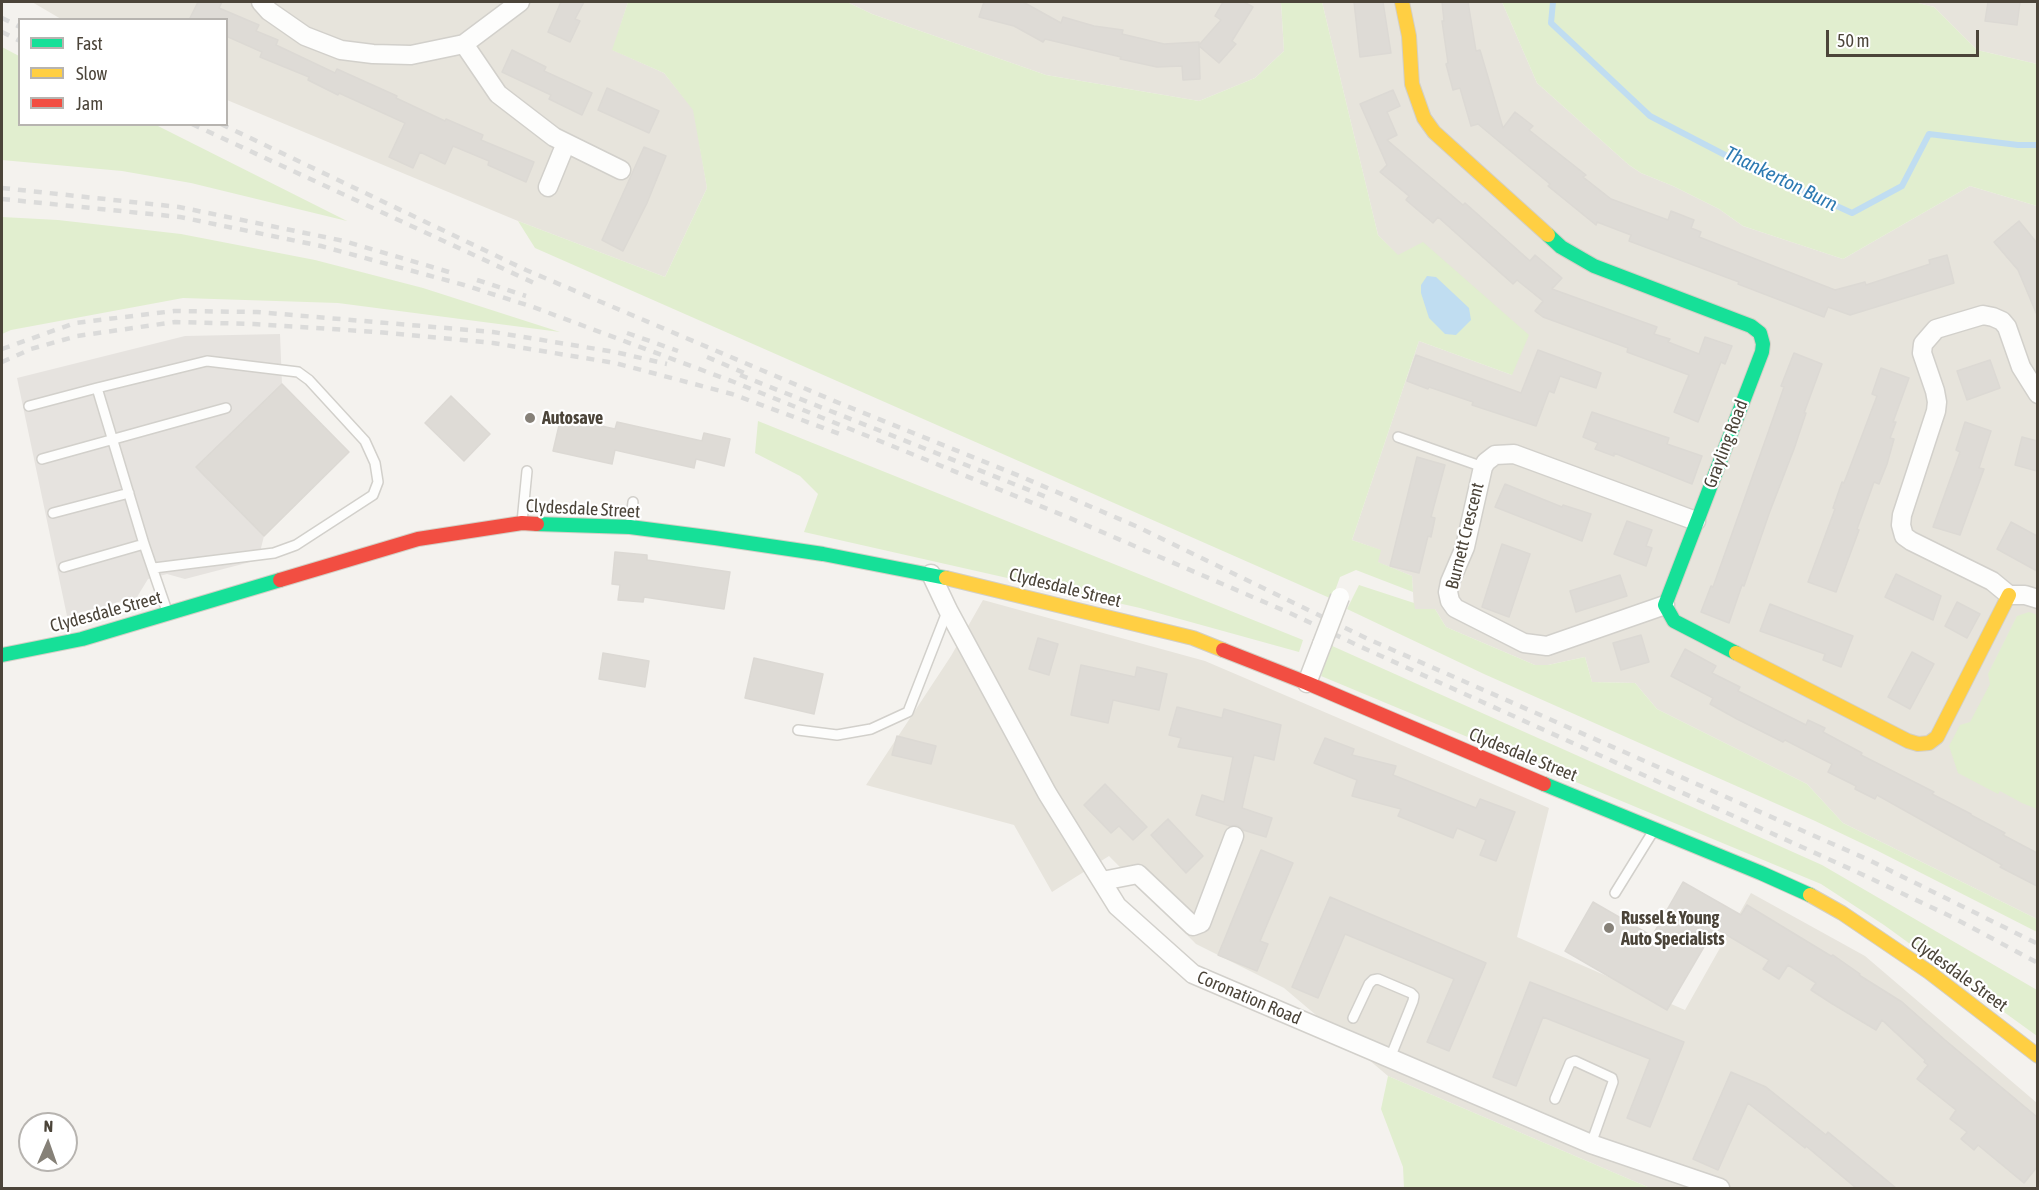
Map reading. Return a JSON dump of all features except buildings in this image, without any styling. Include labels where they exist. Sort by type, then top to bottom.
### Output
[{"type":"main road","name":"Grayling Road","points":[[1402,2],[1409,36],[1412,84],[1424,118],[1434,132],[1561,247],[1594,266],[1751,326],[1760,333],[1762,352],[1665,605]]},
{"type":"main road","name":"Clydesdale Street","points":[[2,656],[82,639],[418,539],[522,523],[630,527],[823,554],[931,574],[1193,638],[1307,683],[1442,742],[1655,828],[1802,891],[1842,913],[1929,972],[2037,1056]]},
{"type":"main road","points":[[1665,605],[1674,621],[1908,741],[1918,744],[1929,743],[1937,737],[2009,595]]},
{"type":"street","points":[[261,2],[269,11],[305,36],[341,50],[411,55],[464,44],[520,2]]},
{"type":"street","points":[[464,44],[498,94],[554,137],[621,170]]},
{"type":"street","points":[[548,187],[566,143]]},
{"type":"street","points":[[2037,394],[2021,367],[2007,327],[2002,321],[1993,316],[1983,315],[1936,329],[1923,344],[1922,353],[1937,402],[1936,411],[1902,515],[1901,525],[1904,536],[1911,541],[1992,581],[2009,595],[2025,595],[2037,599]]},
{"type":"street","name":"Burnett Crescent","points":[[1665,605],[1547,646],[1524,642],[1455,608],[1448,592],[1464,547],[1483,467],[1496,455],[1514,454],[1696,521]]},
{"type":"street","name":"Coronation Road","points":[[931,574],[948,610],[1047,793],[1117,906],[1192,974],[1591,1143],[1720,1188]]},
{"type":"street","points":[[1307,683],[1340,597]]},
{"type":"street","points":[[1101,881],[1138,874],[1193,926],[1201,923],[1234,836]]},
{"type":"lane","points":[[29,406],[207,361],[298,372],[309,380],[365,441],[375,464],[378,482],[373,495],[296,545],[274,553],[154,568]]},
{"type":"lane","points":[[97,388],[144,544],[168,614]]},
{"type":"lane","points":[[42,459],[226,408]]},
{"type":"lane","points":[[1398,437],[1483,467]]},
{"type":"lane","points":[[522,523],[527,471]]},
{"type":"lane","points":[[53,513],[129,493]]},
{"type":"lane","points":[[630,527],[633,502]]},
{"type":"lane","points":[[64,567],[144,544]]},
{"type":"lane","points":[[798,730],[837,735],[871,729],[909,712],[948,610]]},
{"type":"lane","points":[[1615,893],[1655,828]]},
{"type":"lane","points":[[1353,1018],[1372,980],[1378,979],[1414,996],[1390,1058]]},
{"type":"lane","points":[[1555,1099],[1570,1063],[1575,1061],[1612,1078],[1613,1082],[1591,1143]]},
{"type":"shaded area","points":[[32,2],[628,2],[613,50],[664,73],[694,110],[707,188],[665,277],[518,221],[228,100],[228,18],[59,18]]},
{"type":"shaded area","points":[[847,2],[1281,2],[1284,51],[1255,78],[1199,101],[1046,75],[872,14]]},
{"type":"shaded area","points":[[1322,2],[1502,2],[1537,83],[1629,165],[1641,173],[1719,209],[1743,226],[1843,259],[1970,186],[2037,206],[2037,919],[1843,823],[1807,784],[1657,709],[1635,683],[1592,682],[1585,657],[1548,665],[1535,665],[1446,627],[1435,609],[1414,609],[1412,576],[1377,562],[1380,550],[1352,540],[1419,341],[1512,375],[1378,235]]},
{"type":"shaded area","points":[[1914,2],[2037,2],[2037,64],[1977,50],[1934,7]]},
{"type":"shaded area","points":[[280,334],[282,384],[197,467],[264,536],[258,560],[185,579],[167,574],[148,579],[137,597],[67,616],[17,378],[185,336]]},
{"type":"shaded area","points":[[983,600],[1205,661],[1549,808],[1517,937],[1685,1010],[1751,893],[1865,956],[2037,1103],[2037,1188],[1650,1188],[1388,1076],[1284,988],[1196,944],[1109,856],[1052,892],[1014,825],[866,785],[951,656]]},
{"type":"green space","points":[[628,2],[847,2],[872,14],[1046,75],[1199,101],[1255,78],[1284,51],[1281,2],[1322,2],[1378,235],[1398,255],[1423,242],[1529,335],[1512,375],[1419,341],[1352,540],[1381,550],[1378,562],[1412,576],[1413,592],[1356,570],[1340,577],[1332,599],[535,248],[518,221],[665,277],[707,188],[693,110],[664,73],[612,50]]},
{"type":"green space","points":[[1502,2],[1914,2],[1934,7],[1977,50],[2037,64],[2037,206],[1970,186],[1843,259],[1743,226],[1719,209],[1641,173],[1629,165],[1537,83]]},
{"type":"green space","points":[[2,47],[18,55],[18,126],[158,126],[347,221],[191,183],[122,171],[2,160]]},
{"type":"green space","points":[[2,217],[58,220],[181,234],[315,260],[423,288],[560,332],[338,303],[183,298],[11,330],[2,334]]},
{"type":"green space","points":[[758,421],[1303,640],[1299,652],[1140,608],[804,532],[818,494],[800,476],[755,453]]},
{"type":"green space","points":[[1359,585],[1414,603],[1415,609],[1435,609],[1446,627],[1535,665],[1548,665],[1585,657],[1592,682],[1635,683],[1657,709],[1807,784],[1843,823],[2037,919],[2037,932],[1813,820],[1484,674],[1347,609]]},
{"type":"green space","points":[[2029,612],[2038,615],[2037,809],[2000,791],[1998,794],[1958,773],[1949,746],[1960,725],[1970,722],[1990,684],[1988,674],[2017,616]]},
{"type":"green space","points":[[1330,645],[1822,865],[2037,990],[2037,1036],[1884,925],[1821,884],[1321,676]]},
{"type":"green space","points":[[1388,1076],[1650,1188],[1404,1188],[1403,1167],[1381,1109]]},
{"type":"water","points":[[1427,276],[1436,277],[1469,308],[1471,320],[1456,335],[1445,334],[1429,318],[1421,293],[1421,285]]},
{"type":"waterway","name":"Thankerton Burn","points":[[1553,2],[1551,23],[1650,116],[1727,156],[1852,213],[1902,186],[1929,134],[2018,145],[2038,145]]},
{"type":"railway","points":[[2,18],[18,26]]},
{"type":"railway","points":[[2,32],[18,40]]},
{"type":"railway","points":[[196,126],[534,283]]},
{"type":"railway","points":[[225,126],[526,270],[1138,527],[1368,639],[1869,860],[2038,944]]},
{"type":"railway","points":[[2,188],[179,207],[344,241],[449,272]]},
{"type":"railway","points":[[2,199],[180,217],[321,246],[464,285],[533,307],[734,382],[1065,516],[1292,614],[1857,872],[1952,917],[2038,963]]},
{"type":"railway","points":[[477,280],[526,296]]},
{"type":"railway","points":[[2,349],[75,323],[174,311],[257,312],[493,332],[615,352],[667,364]]},
{"type":"railway","points":[[2,362],[31,349],[77,336],[175,322],[254,324],[377,332],[493,343],[615,363],[732,394],[845,436]]},
{"type":"railway","points":[[627,333],[678,351]]},
{"type":"railway","points":[[707,357],[749,375]]},
{"type":"railway","points":[[740,375],[1049,498]]},
{"type":"traffic: fast","points":[[1548,235],[1561,247],[1594,266],[1751,326],[1760,333],[1763,344],[1762,352],[1665,605],[1674,621],[1736,653]]},
{"type":"traffic: fast","points":[[537,524],[630,527],[715,538],[823,554],[946,578]]},
{"type":"traffic: fast","points":[[2,655],[82,639],[280,580]]},
{"type":"traffic: fast","points":[[1544,784],[1810,895]]},
{"type":"traffic: slow","points":[[1402,2],[1409,36],[1412,84],[1424,118],[1434,132],[1548,235]]},
{"type":"traffic: slow","points":[[946,578],[1193,638],[1223,650]]},
{"type":"traffic: slow","points":[[1736,653],[1908,741],[1918,744],[1929,743],[1937,737],[2009,595]]},
{"type":"traffic: slow","points":[[1810,895],[1842,913],[1929,972],[2038,1056]]},
{"type":"traffic: jam","points":[[280,580],[418,539],[522,523],[537,524]]},
{"type":"traffic: jam","points":[[1223,650],[1307,683],[1544,784]]},
{"type":"place","name":"Autosave","points":[[530,418]]},
{"type":"place","name":"Russel & Young Auto Specialists","points":[[1609,928]]}]
